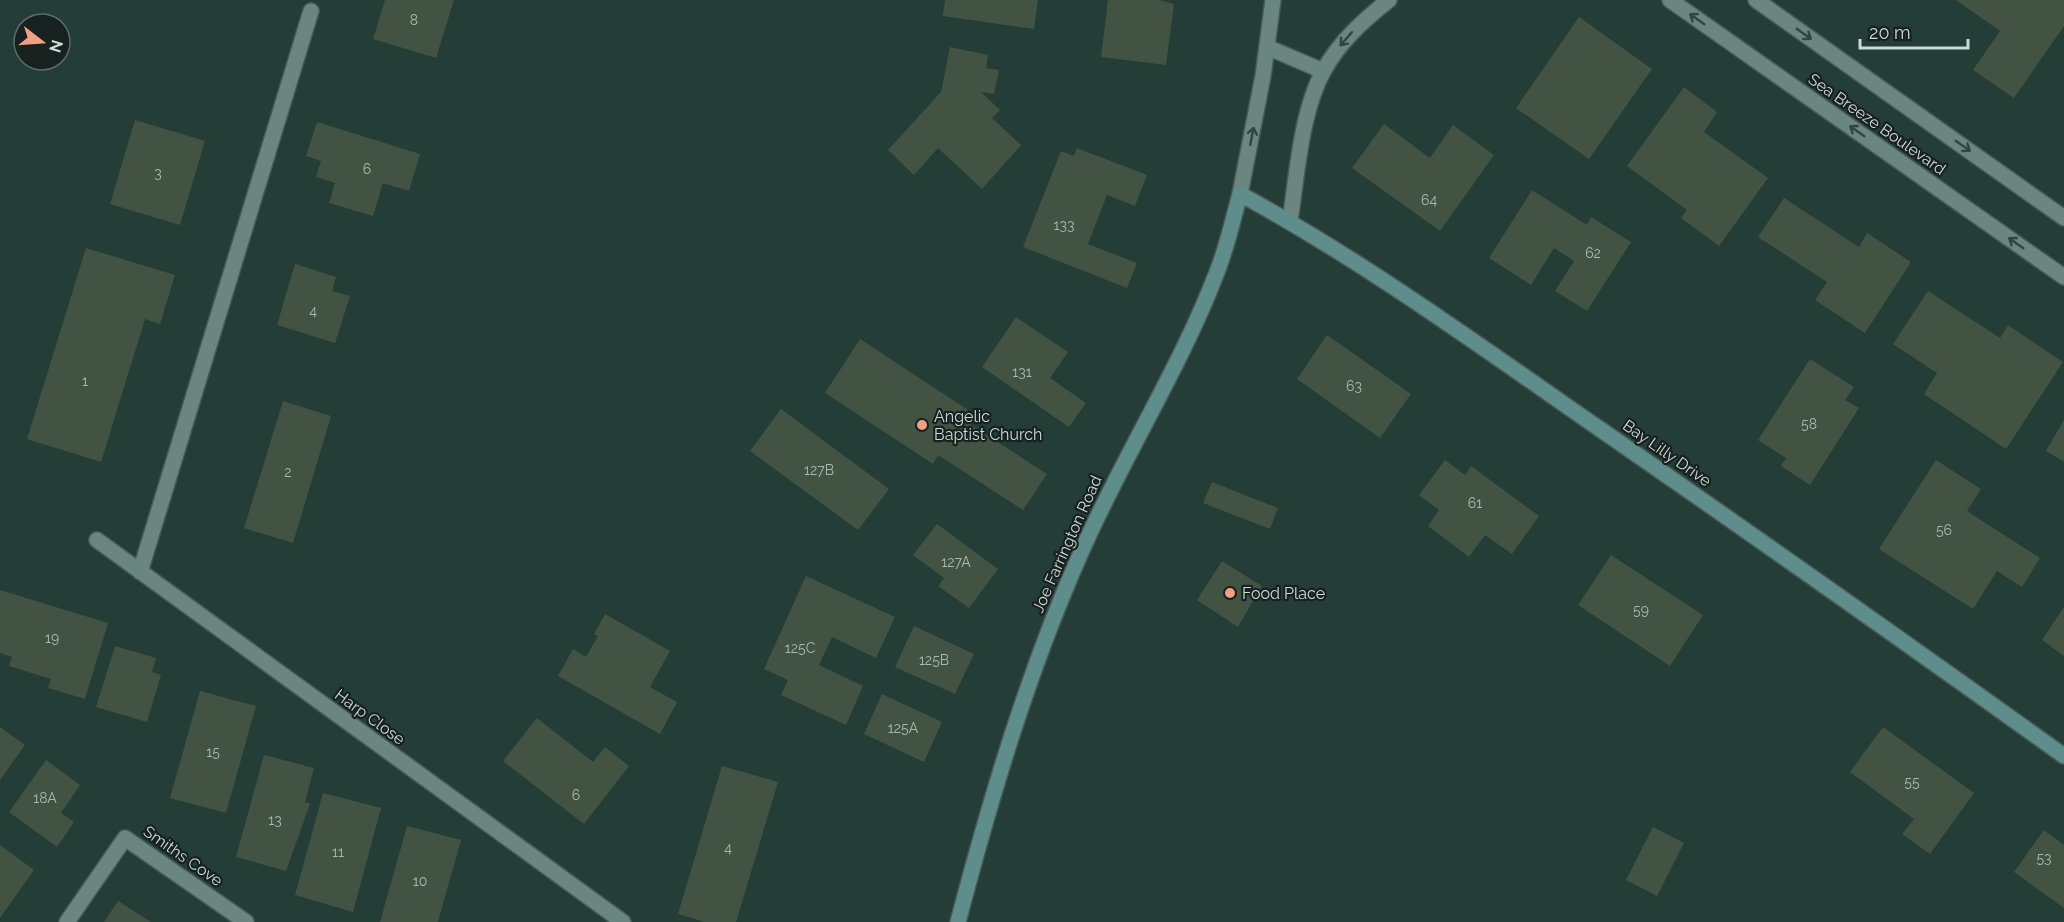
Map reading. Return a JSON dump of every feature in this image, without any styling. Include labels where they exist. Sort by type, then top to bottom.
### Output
[{"type":"main road","name":"Bay Lilly Drive","points":[[1240,194],[1290,222],[1413,299],[1836,593],[2064,756]]},
{"type":"main road","name":"Joe Farrington Road","points":[[958,922],[993,788],[1052,618],[1106,499],[1190,334],[1218,270],[1240,194]]},
{"type":"street","points":[[1240,194],[1267,47],[1273,0]]},
{"type":"street","points":[[1290,222],[1301,150],[1313,96],[1323,71],[1357,27],[1389,0]]},
{"type":"street","name":"Sea Breeze Boulevard","points":[[1670,0],[2064,277]]},
{"type":"street","name":"Sea Breeze Boulevard","points":[[1756,0],[2064,218]]},
{"type":"street","points":[[140,572],[312,11]]},
{"type":"street","points":[[1267,47],[1323,71]]},
{"type":"street","name":"Harp Close","points":[[97,540],[623,922]]},
{"type":"street","name":"Smiths Cove","points":[[67,922],[125,838],[246,922]]},
{"type":"building","points":[[385,0],[454,0],[436,58],[373,39]]},
{"type":"building","points":[[945,0],[1038,0],[1034,29],[943,16]]},
{"type":"building","points":[[1108,0],[1159,0],[1174,4],[1166,65],[1101,57]]},
{"type":"building","points":[[1956,0],[2064,0],[2064,26],[2014,98],[1973,70],[2000,31]]},
{"type":"building","points":[[1579,17],[1652,69],[1589,159],[1516,108]]},
{"type":"building","points":[[950,47],[988,55],[986,68],[999,70],[994,94],[981,92],[1000,110],[992,118],[1021,145],[982,189],[938,148],[914,175],[888,150],[941,92]]},
{"type":"building","points":[[1684,87],[1717,112],[1704,132],[1768,178],[1719,246],[1681,218],[1687,210],[1627,166]]},
{"type":"building","points":[[135,120],[205,141],[180,225],[110,204]]},
{"type":"building","points":[[317,122],[420,154],[409,191],[383,183],[373,216],[329,203],[335,183],[316,177],[321,161],[306,156]]},
{"type":"building","points":[[1384,124],[1430,158],[1453,125],[1494,155],[1440,231],[1352,168]]},
{"type":"building","points":[[1077,148],[1147,175],[1135,206],[1107,195],[1088,244],[1137,263],[1127,288],[1023,247],[1061,151],[1074,156]]},
{"type":"building","points":[[1532,190],[1587,225],[1591,217],[1631,242],[1587,311],[1555,291],[1574,261],[1554,248],[1531,285],[1489,258]]},
{"type":"building","points":[[1784,198],[1859,247],[1867,233],[1911,262],[1865,333],[1815,300],[1827,282],[1758,237]]},
{"type":"building","points":[[86,248],[175,275],[160,324],[145,319],[101,462],[27,439]]},
{"type":"building","points":[[295,264],[336,277],[332,291],[350,296],[335,343],[277,325]]},
{"type":"building","points":[[1928,291],[2000,338],[2008,325],[2063,362],[2006,449],[1924,394],[1937,373],[1893,344]]},
{"type":"building","points":[[1016,317],[1068,352],[1050,378],[1086,403],[1069,427],[982,367]]},
{"type":"building","points":[[1327,335],[1411,394],[1380,438],[1297,379]]},
{"type":"building","points":[[860,339],[968,410],[962,419],[1047,474],[1023,510],[938,455],[933,464],[825,393]]},
{"type":"building","points":[[1810,359],[1854,387],[1845,400],[1859,408],[1810,485],[1781,466],[1786,458],[1758,440]]},
{"type":"building","points":[[283,401],[331,416],[293,543],[244,528]]},
{"type":"building","points":[[781,409],[889,489],[858,530],[750,451]]},
{"type":"building","points":[[2064,420],[2064,462],[2046,451]]},
{"type":"building","points":[[1445,460],[1465,475],[1471,466],[1539,516],[1512,554],[1485,535],[1469,557],[1428,526],[1439,510],[1419,495]]},
{"type":"building","points":[[1936,460],[1981,489],[1967,511],[2040,558],[2022,587],[1997,571],[1973,609],[1879,549]]},
{"type":"building","points":[[1212,482],[1278,508],[1270,529],[1203,503]]},
{"type":"building","points":[[937,524],[998,569],[969,608],[938,586],[944,578],[913,555]]},
{"type":"building","points":[[1611,555],[1703,615],[1670,666],[1578,605]]},
{"type":"building","name":"Food Place","points":[[1222,561],[1262,586],[1238,627],[1197,600]]},
{"type":"building","points":[[806,576],[895,617],[876,658],[832,637],[819,665],[863,686],[846,725],[781,695],[788,680],[764,669]]},
{"type":"building","points":[[0,590],[108,623],[85,699],[48,688],[51,679],[9,666],[12,657],[0,653]]},
{"type":"building","points":[[2064,607],[2064,656],[2042,640]]},
{"type":"building","points":[[605,614],[670,651],[650,687],[677,702],[660,734],[558,676],[573,649],[586,657],[598,636],[594,634]]},
{"type":"building","points":[[914,626],[974,654],[955,694],[895,667]]},
{"type":"building","points":[[115,646],[156,658],[152,672],[161,675],[147,722],[96,707]]},
{"type":"building","points":[[200,691],[256,706],[226,813],[170,798]]},
{"type":"building","points":[[882,694],[942,722],[924,762],[864,734]]},
{"type":"building","points":[[537,718],[593,762],[605,747],[629,766],[584,824],[503,761]]},
{"type":"building","points":[[0,727],[25,745],[0,780]]},
{"type":"building","points":[[1883,727],[1974,793],[1930,854],[1902,834],[1914,819],[1850,772]]},
{"type":"building","points":[[264,755],[314,768],[305,802],[310,804],[286,871],[236,857]]},
{"type":"building","points":[[46,760],[80,785],[61,813],[74,822],[57,847],[9,812]]},
{"type":"building","points":[[722,766],[778,782],[736,922],[705,922],[678,914]]},
{"type":"building","points":[[323,793],[381,808],[353,912],[295,895]]},
{"type":"building","points":[[407,826],[461,840],[438,922],[380,922]]},
{"type":"building","points":[[1653,827],[1684,843],[1657,896],[1626,880]]},
{"type":"building","points":[[2044,830],[2064,845],[2064,908],[2014,872]]},
{"type":"building","points":[[0,845],[34,870],[0,918]]},
{"type":"building","points":[[118,901],[151,922],[104,922]]},
{"type":"place","name":"Angelic Baptist Church","points":[[922,425]]},
{"type":"place","name":"Food Place","points":[[1230,593]]}]
